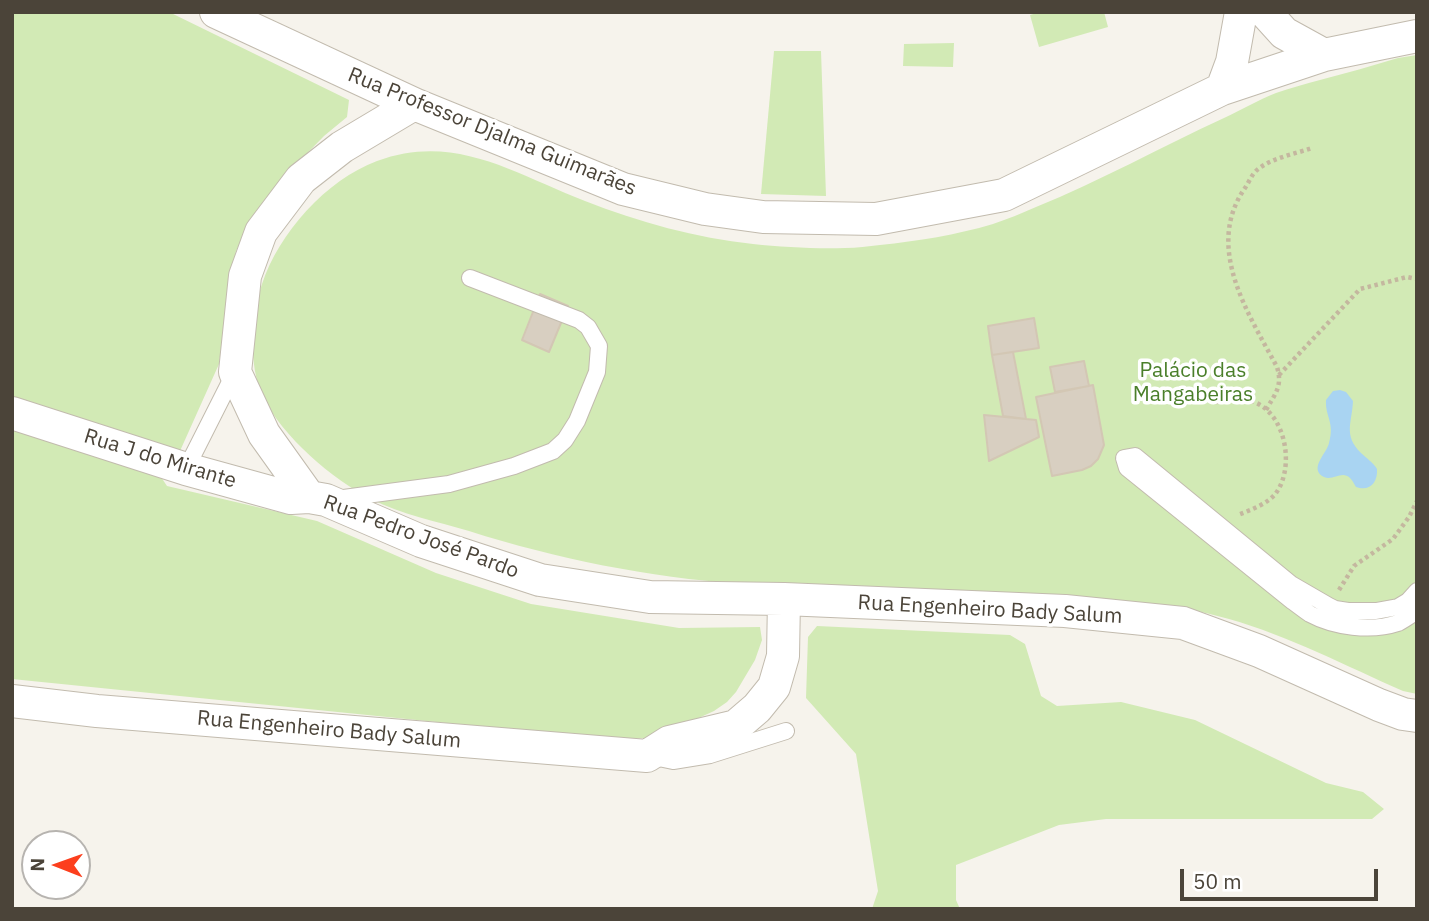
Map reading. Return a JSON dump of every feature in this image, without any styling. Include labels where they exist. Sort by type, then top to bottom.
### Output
[{"type":"street","name":"Rua Professor Djalma Guimarães","points":[[216,12],[414,104],[623,189],[705,209],[763,217],[876,219],[1004,195],[1222,89],[1324,55],[1417,36]]},
{"type":"street","points":[[1222,89],[1232,62],[1241,12]]},
{"type":"street","points":[[1265,12],[1284,33],[1324,55]]},
{"type":"street","points":[[318,499],[264,434],[235,372],[245,276],[261,232],[301,179],[342,147],[414,104]]},
{"type":"street","name":"Rua J do Mirante","points":[[12,413],[186,469],[291,498],[318,499]]},
{"type":"street","name":"Rua Pedro José Pardo","points":[[318,499],[421,541],[540,580],[650,597],[784,598]]},
{"type":"street","points":[[647,756],[670,742],[736,726],[757,708],[774,687],[783,656],[784,598]]},
{"type":"street","name":"Rua Engenheiro Bady Salum","points":[[784,598],[1065,611],[1183,623],[1258,651],[1403,715],[1417,716]]},
{"type":"street","name":"Rua Engenheiro Bady Salum","points":[[12,701],[97,711],[647,756]]},
{"type":"lane","points":[[318,499],[449,484],[514,466],[553,451],[565,440],[577,421],[597,372],[599,346],[588,327],[579,320],[470,278]]},
{"type":"lane","points":[[186,469],[235,372]]},
{"type":"lane","points":[[1417,591],[1398,607],[1376,611],[1335,609],[1291,584],[1135,456],[1124,458],[1127,468],[1311,614],[1348,626],[1374,626],[1398,622],[1417,611]]},
{"type":"lane","name":"Rua Engenheiro Bady Salum","points":[[647,756],[673,761],[710,755],[786,730]]},
{"type":"path","points":[[1266,410],[1278,389],[1279,375],[1240,297],[1233,277],[1229,239],[1231,215],[1256,170],[1270,162],[1312,148]]},
{"type":"path","points":[[1279,375],[1360,289],[1407,277],[1417,279]]},
{"type":"path","points":[[1216,402],[1240,399],[1252,401],[1266,410],[1283,437],[1286,451],[1284,474],[1275,495],[1257,507],[1231,518]]},
{"type":"path","points":[[1329,606],[1354,566],[1393,539],[1417,500]]},
{"type":"green space","points":[[12,12],[169,12],[349,100],[347,117],[324,136],[283,178],[249,225],[236,251],[219,364],[180,451],[159,474],[167,486],[317,521],[436,573],[531,604],[679,628],[760,627],[762,640],[755,660],[727,702],[692,721],[646,738],[614,740],[12,679]]},
{"type":"green space","points":[[1040,12],[1104,12],[1108,27],[1039,47],[1030,15]]},
{"type":"green space","points":[[954,43],[953,67],[903,66],[904,44]]},
{"type":"green space","points":[[774,51],[821,51],[826,196],[761,194]]},
{"type":"green space","name":"Palácio das Mangabeiras","points":[[1417,55],[1417,694],[1403,691],[1273,634],[1229,619],[1176,607],[879,586],[706,581],[637,572],[536,550],[407,514],[356,491],[310,456],[283,427],[263,397],[258,384],[253,356],[255,311],[262,284],[280,246],[307,210],[340,181],[377,161],[405,153],[433,151],[484,160],[605,209],[689,233],[776,246],[862,247],[937,237],[999,222],[1084,186],[1276,93]]},
{"type":"green space","points":[[817,626],[1010,635],[1025,644],[1041,696],[1057,706],[1121,702],[1195,720],[1326,783],[1363,792],[1384,809],[1372,819],[1106,819],[1059,825],[956,865],[956,900],[960,909],[872,909],[878,891],[856,754],[806,698],[808,637]]},
{"type":"water","points":[[1333,391],[1346,392],[1353,401],[1350,428],[1352,440],[1377,469],[1374,482],[1369,487],[1356,487],[1347,476],[1324,477],[1318,470],[1331,436],[1326,400]]},
{"type":"building","points":[[540,294],[568,306],[549,352],[522,340]]},
{"type":"building","points":[[1034,318],[1039,348],[992,355],[988,326]]},
{"type":"building","points":[[1013,352],[1026,419],[1003,416],[992,355]]},
{"type":"building","points":[[1084,361],[1089,386],[1055,392],[1050,367]]},
{"type":"building","points":[[1093,385],[1104,445],[1098,459],[1082,470],[1052,476],[1036,397]]},
{"type":"building","points":[[984,415],[1036,420],[1039,437],[989,461]]}]
